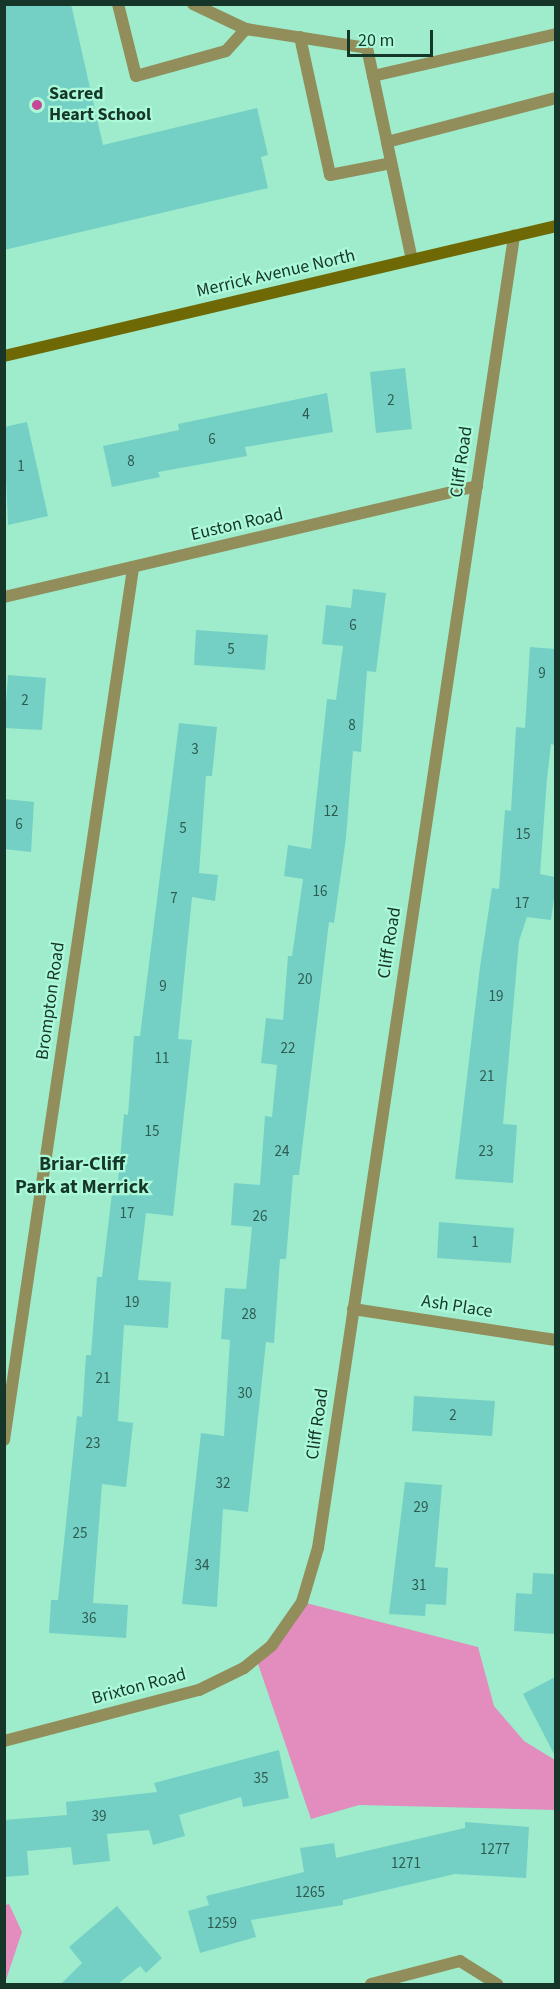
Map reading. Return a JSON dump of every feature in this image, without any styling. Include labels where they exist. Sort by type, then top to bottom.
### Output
[{"type":"main road","name":"Merrick Avenue North","points":[[4,356],[555,226]]},
{"type":"street","points":[[118,4],[136,76],[226,51],[246,29]]},
{"type":"street","points":[[194,4],[246,29],[367,48],[412,260]]},
{"type":"street","points":[[373,76],[555,34]]},
{"type":"street","points":[[300,37],[330,175],[391,163]]},
{"type":"street","points":[[387,142],[555,98]]},
{"type":"street","name":"Cliff Road","points":[[272,1645],[302,1602],[318,1548],[513,236]]},
{"type":"street","name":"Euston Road","points":[[4,597],[477,486]]},
{"type":"street","name":"Brompton Road","points":[[4,1440],[133,568]]},
{"type":"street","name":"Ash Place","points":[[353,1309],[555,1340]]},
{"type":"street","name":"Brixton Road","points":[[4,1741],[199,1690],[244,1668],[272,1645]]},
{"type":"street","points":[[371,1984],[460,1961],[497,1984]]},
{"type":"shaded area","points":[[302,1602],[478,1647],[494,1706],[524,1741],[555,1760],[555,1810],[359,1805],[311,1819],[256,1658]]},
{"type":"shaded area","points":[[9,1904],[22,1932],[5,1983],[5,1905]]},
{"type":"building","points":[[4,4],[71,4],[103,145],[257,108],[268,155],[261,157],[268,188],[4,250]]},
{"type":"building","points":[[405,368],[412,429],[376,433],[370,372]]},
{"type":"building","points":[[327,393],[333,432],[245,447],[247,456],[158,472],[160,477],[112,487],[103,446],[179,430],[178,424]]},
{"type":"building","points":[[27,422],[48,516],[8,525],[4,427]]},
{"type":"building","points":[[353,589],[386,593],[376,672],[367,671],[361,752],[353,751],[346,838],[334,923],[329,922],[299,1175],[293,1175],[286,1259],[280,1259],[274,1343],[266,1342],[248,1512],[223,1509],[217,1607],[182,1604],[201,1433],[224,1436],[230,1340],[221,1339],[225,1288],[246,1289],[252,1227],[231,1225],[234,1183],[260,1185],[265,1116],[272,1117],[277,1065],[261,1063],[266,1018],[283,1020],[288,956],[292,956],[303,879],[284,876],[288,845],[311,849],[327,699],[336,700],[343,646],[322,644],[326,605],[351,608]]},
{"type":"building","points":[[196,630],[268,635],[265,670],[194,665]]},
{"type":"building","points":[[530,647],[555,649],[555,745],[551,744],[540,874],[555,877],[551,920],[527,917],[519,941],[503,1124],[517,1125],[513,1183],[455,1179],[480,967],[492,888],[499,889],[505,810],[511,811],[516,727],[525,728]]},
{"type":"building","points":[[8,675],[46,678],[42,730],[4,728]]},
{"type":"building","points":[[179,723],[217,727],[212,776],[206,776],[199,873],[218,875],[215,901],[192,897],[178,1039],[192,1040],[173,1216],[146,1213],[138,1280],[171,1282],[168,1328],[124,1325],[118,1421],[133,1423],[126,1487],[102,1484],[93,1603],[128,1605],[126,1638],[49,1633],[51,1600],[58,1600],[77,1416],[82,1417],[86,1355],[91,1355],[97,1277],[102,1277],[112,1193],[117,1193],[124,1114],[128,1115],[134,1036],[140,1036]]},
{"type":"building","points":[[4,799],[34,802],[31,852],[4,849]]},
{"type":"building","points":[[439,1222],[514,1228],[511,1263],[437,1258]]},
{"type":"building","points":[[414,1396],[495,1401],[492,1436],[412,1431]]},
{"type":"building","points":[[405,1482],[442,1485],[435,1567],[448,1568],[446,1605],[426,1604],[425,1616],[389,1614]]},
{"type":"building","points":[[533,1573],[555,1574],[555,1634],[514,1631],[516,1593],[532,1594]]},
{"type":"building","points":[[555,1677],[555,1756],[523,1694]]},
{"type":"building","points":[[279,1750],[289,1798],[243,1807],[241,1797],[179,1815],[185,1836],[153,1845],[149,1830],[107,1834],[110,1861],[73,1865],[71,1847],[27,1851],[29,1875],[4,1877],[4,1820],[67,1815],[66,1802],[157,1792],[154,1783]]},
{"type":"building","points":[[465,1822],[529,1827],[526,1878],[455,1874],[343,1900],[343,1905],[251,1920],[256,1937],[200,1953],[188,1911],[209,1905],[206,1896],[304,1872],[300,1848],[334,1843],[336,1858],[465,1828]]},
{"type":"building","points":[[117,1906],[162,1958],[146,1973],[140,1966],[118,1984],[61,1984],[82,1963],[69,1947]]},
{"type":"place","name":"Sacred Heart School","points":[[37,105]]},
{"type":"district","name":"Briar-Cliff Park at Merrick","points":[[82,1176]]}]
